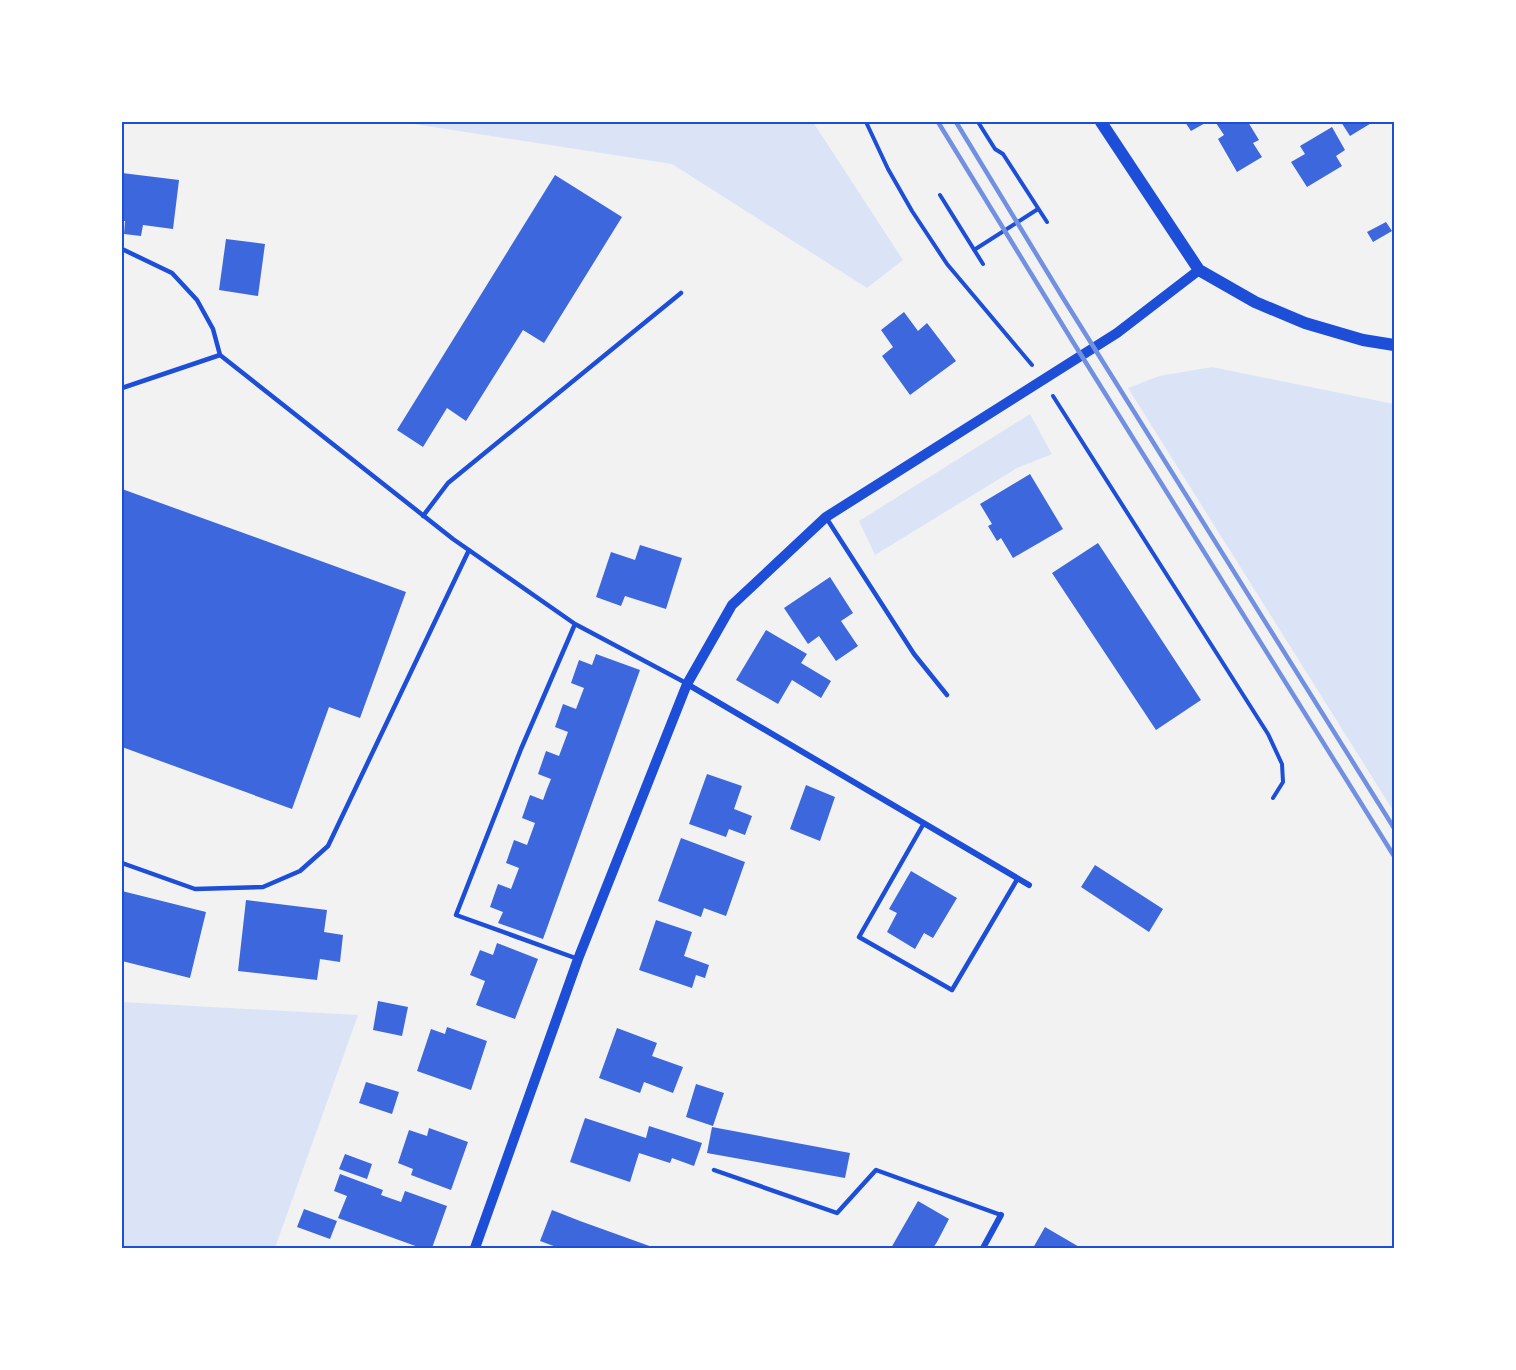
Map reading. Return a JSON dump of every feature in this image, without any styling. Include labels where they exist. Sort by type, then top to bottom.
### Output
[{"type":"main road","points":[[1101,122],[1199,270],[1255,302],[1305,323],[1363,340],[1395,345]]},
{"type":"street","points":[[475,1248],[578,959],[687,684],[732,605],[826,517],[1117,333],[1199,270]]},
{"type":"street","points":[[687,684],[1029,885]]},
{"type":"street","points":[[983,1248],[1001,1215]]},
{"type":"lane","points":[[122,249],[172,273],[197,300],[213,329],[220,355],[423,516],[574,624],[687,684]]},
{"type":"lane","points":[[423,516],[447,483],[681,293]]},
{"type":"lane","points":[[122,388],[220,355]]},
{"type":"lane","points":[[826,517],[914,654],[947,695]]},
{"type":"lane","points":[[122,863],[195,889],[263,887],[300,871],[328,846],[469,550]]},
{"type":"lane","points":[[574,624],[521,749],[456,915],[578,959]]},
{"type":"lane","points":[[924,823],[859,937],[952,990],[1018,878]]},
{"type":"lane","points":[[714,1170],[837,1213],[876,1170],[1001,1215]]},
{"type":"path","points":[[866,122],[900,190],[947,264],[1034,368]]},
{"type":"path","points":[[978,122],[995,149],[1003,154],[1047,222]]},
{"type":"path","points":[[940,195],[983,264]]},
{"type":"path","points":[[974,250],[1038,209]]},
{"type":"path","points":[[1052,393],[1268,734],[1282,764],[1283,782],[1273,798]]},
{"type":"shaded area","points":[[401,122],[813,122],[903,260],[867,288],[672,164]]},
{"type":"shaded area","points":[[1212,367],[1394,404],[1394,812],[1128,388],[1159,376]]},
{"type":"shaded area","points":[[1030,414],[1052,454],[1017,468],[875,555],[859,521]]},
{"type":"shaded area","points":[[122,1002],[358,1015],[275,1248],[122,1248]]},
{"type":"building","points":[[1185,122],[1207,122],[1191,131]]},
{"type":"building","points":[[1248,122],[1259,140],[1253,143],[1262,157],[1237,172],[1218,139],[1224,135],[1216,123]]},
{"type":"building","points":[[1341,122],[1373,122],[1350,136]]},
{"type":"building","points":[[1332,127],[1345,150],[1336,156],[1342,166],[1307,187],[1291,162],[1305,154],[1300,146]]},
{"type":"building","points":[[122,173],[179,180],[173,229],[143,225],[141,236],[124,234]]},
{"type":"building","points":[[555,175],[622,217],[544,343],[523,330],[466,421],[447,408],[423,447],[397,430]]},
{"type":"building","points":[[1386,222],[1392,231],[1373,242],[1367,232]]},
{"type":"building","points":[[226,239],[265,244],[258,296],[219,290]]},
{"type":"building","points":[[904,312],[918,331],[927,323],[956,361],[910,395],[882,356],[893,347],[881,330]]},
{"type":"building","points":[[1030,474],[1063,529],[1013,558],[1001,538],[997,541],[988,526],[992,524],[980,504]]},
{"type":"building","points":[[122,489],[406,592],[360,718],[329,707],[292,809],[122,747]]},
{"type":"building","points":[[1098,543],[1201,700],[1156,730],[1052,573]]},
{"type":"building","points":[[640,545],[682,558],[666,609],[625,596],[621,606],[596,597],[611,552],[635,560]]},
{"type":"building","points":[[830,577],[853,613],[841,621],[858,646],[836,661],[819,636],[808,644],[784,608]]},
{"type":"building","points":[[766,630],[807,654],[801,663],[831,681],[821,698],[792,680],[778,704],[736,680]]},
{"type":"building","points":[[596,654],[640,670],[543,939],[498,923],[503,912],[490,907],[498,884],[511,889],[519,868],[506,863],[514,840],[527,845],[535,823],[522,818],[530,795],[543,800],[551,779],[538,774],[546,751],[559,756],[568,732],[555,727],[563,704],[576,709],[584,688],[571,683],[579,660],[592,665]]},
{"type":"building","points":[[707,774],[742,786],[734,809],[752,816],[745,835],[729,829],[726,837],[689,824]]},
{"type":"building","points":[[806,785],[835,797],[820,841],[790,829]]},
{"type":"building","points":[[681,838],[745,862],[726,916],[704,908],[701,917],[658,901]]},
{"type":"building","points":[[1095,865],[1163,909],[1149,932],[1081,887]]},
{"type":"building","points":[[911,871],[957,898],[933,938],[924,933],[915,949],[887,932],[897,913],[889,909]]},
{"type":"building","points":[[122,891],[206,912],[190,978],[122,961]]},
{"type":"building","points":[[246,900],[327,910],[324,932],[343,935],[340,962],[320,959],[317,980],[238,971]]},
{"type":"building","points":[[656,920],[692,932],[684,956],[709,965],[705,978],[696,975],[692,988],[639,970]]},
{"type":"building","points":[[497,943],[538,959],[515,1019],[476,1005],[485,981],[470,975],[480,950],[493,955]]},
{"type":"building","points":[[378,1001],[408,1007],[402,1036],[373,1030]]},
{"type":"building","points":[[447,1027],[487,1041],[471,1090],[417,1071],[431,1029],[445,1034]]},
{"type":"building","points":[[617,1028],[657,1043],[652,1056],[683,1067],[673,1093],[644,1082],[640,1093],[599,1078]]},
{"type":"building","points":[[366,1082],[399,1092],[392,1114],[359,1103]]},
{"type":"building","points":[[696,1084],[724,1093],[713,1126],[686,1117]]},
{"type":"building","points":[[585,1118],[646,1138],[649,1126],[702,1143],[694,1166],[672,1158],[670,1163],[639,1153],[630,1182],[570,1162]]},
{"type":"building","points":[[712,1127],[850,1153],[845,1178],[707,1153]]},
{"type":"building","points":[[429,1128],[468,1142],[451,1190],[411,1175],[413,1169],[398,1163],[409,1130],[427,1136]]},
{"type":"building","points":[[345,1154],[372,1164],[367,1179],[339,1169]]},
{"type":"building","points":[[340,1174],[383,1190],[381,1195],[401,1202],[405,1191],[447,1206],[432,1248],[421,1248],[338,1218],[347,1196],[334,1191]]},
{"type":"building","points":[[918,1201],[949,1219],[937,1242],[933,1248],[891,1248]]},
{"type":"building","points":[[304,1209],[337,1221],[330,1239],[297,1227]]},
{"type":"building","points":[[552,1210],[655,1248],[559,1248],[540,1241]]},
{"type":"building","points":[[1045,1227],[1081,1248],[1033,1248]]},
{"type":"railway","points":[[938,122],[1394,856]]},
{"type":"railway","points":[[956,122],[1063,298],[1394,828]]}]
